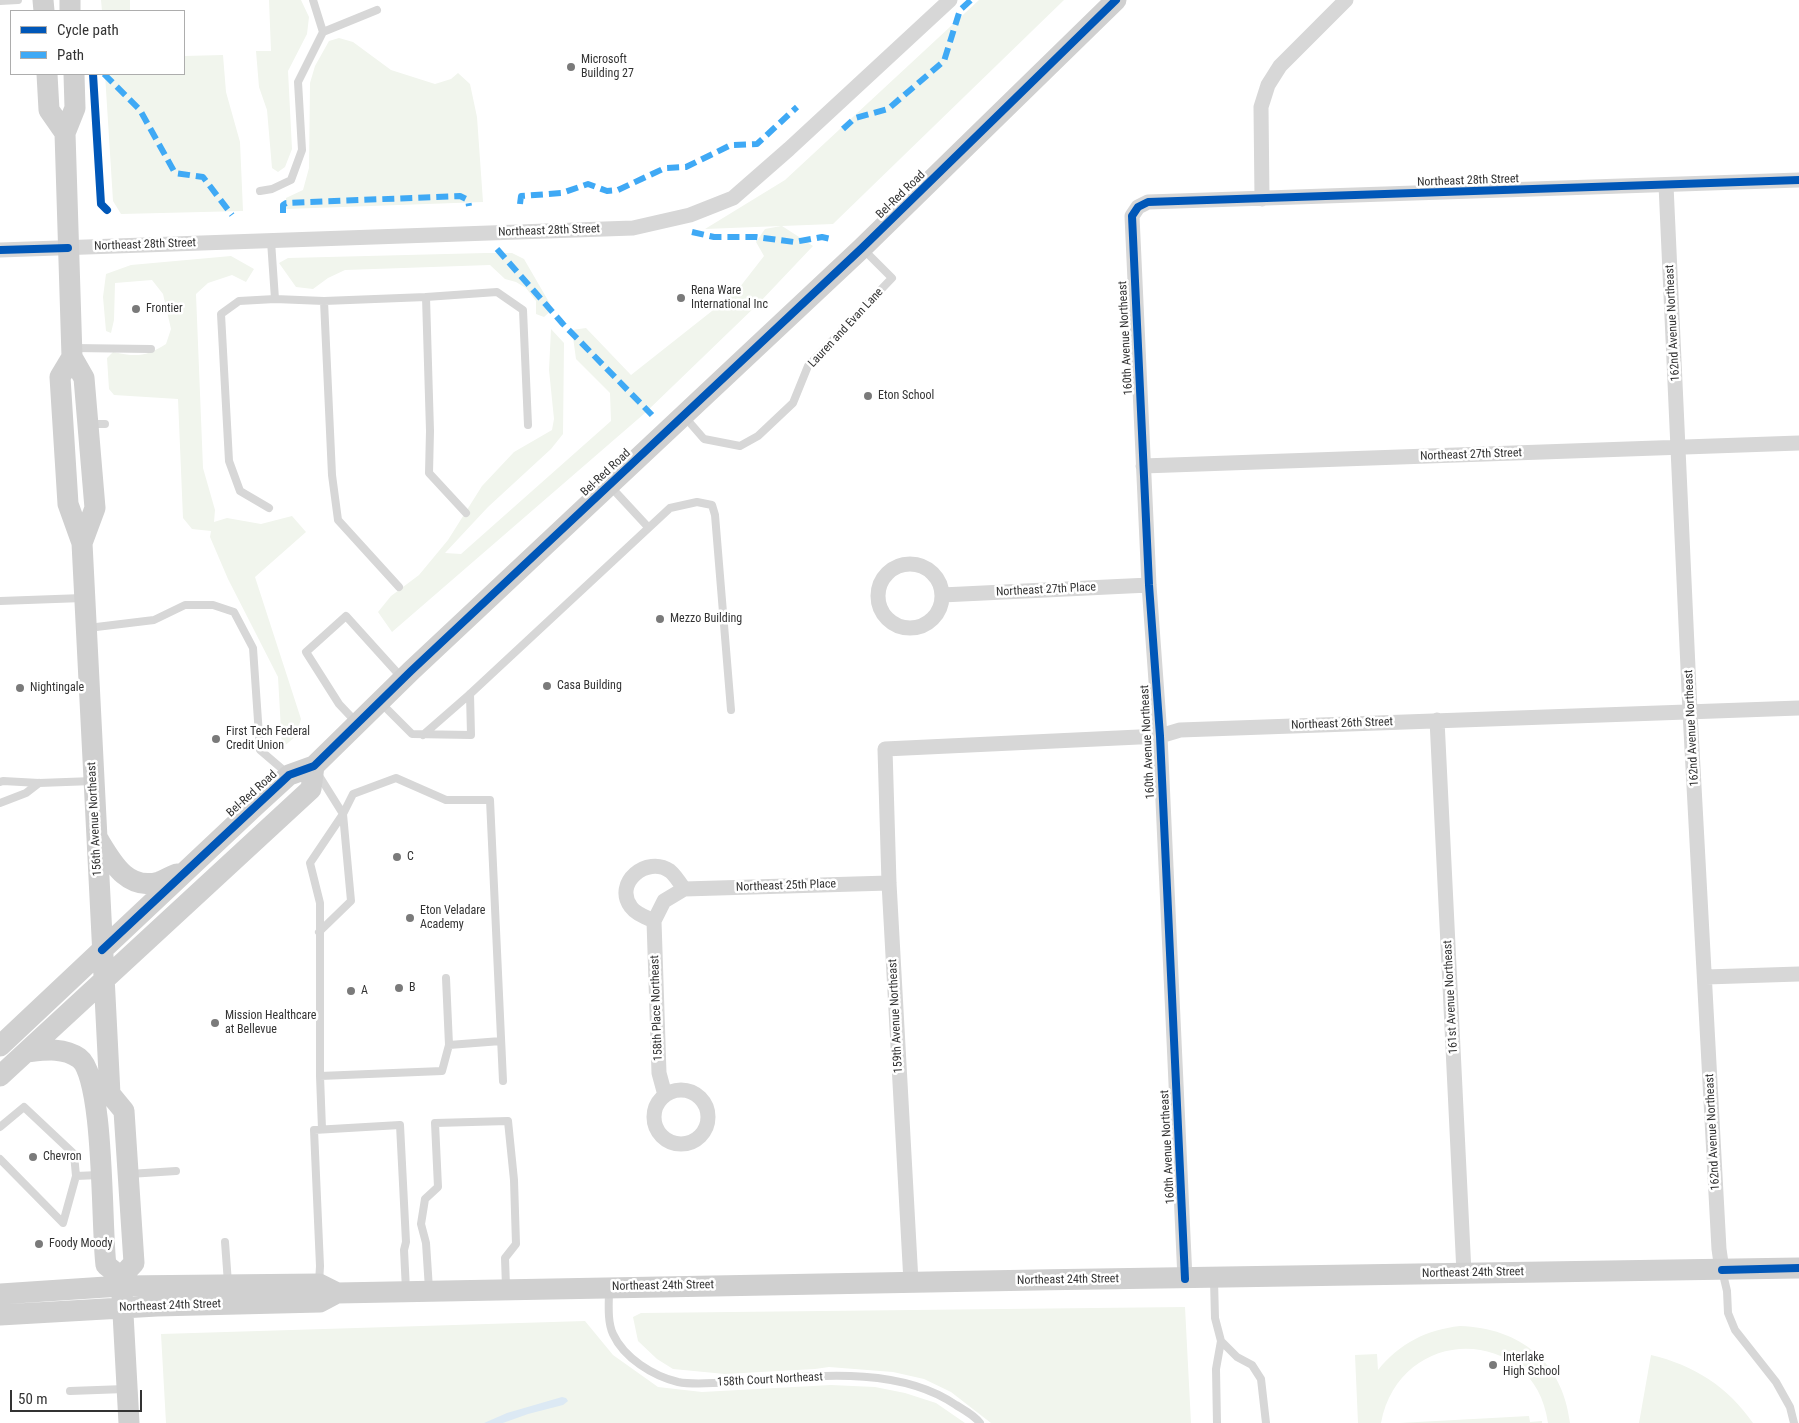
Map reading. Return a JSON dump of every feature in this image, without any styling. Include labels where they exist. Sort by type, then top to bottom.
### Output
[{"type":"main road","name":"Bel-Red Road","points":[[0,1046],[289,775],[314,766],[403,679],[862,248],[1116,0]]},
{"type":"main road","points":[[47,75],[49,110],[65,133]]},
{"type":"main road","name":"156th Avenue Northeast","points":[[74,75],[76,108],[65,133],[72,353],[84,378],[96,424],[95,508],[82,544]]},
{"type":"main road","name":"156th Avenue Northeast","points":[[72,353],[60,377],[68,504],[82,544],[110,1094]]},
{"type":"main road","points":[[0,1076],[310,789],[314,766]]},
{"type":"main road","points":[[96,835],[114,867],[136,882],[145,884],[160,882],[190,867]]},
{"type":"main road","points":[[27,1052],[58,1050],[80,1058],[88,1068],[98,1113],[106,1265],[121,1281]]},
{"type":"main road","points":[[98,1113],[110,1094],[124,1112],[134,1263],[121,1281],[129,1423]]},
{"type":"main road","name":"Northeast 24th Street","points":[[0,1294],[121,1281],[406,1292],[609,1287],[1799,1268]]},
{"type":"main road","name":"Northeast 24th Street","points":[[0,1315],[122,1308],[320,1302],[328,1288]]},
{"type":"street","name":"Northeast 28th Street","points":[[0,250],[633,228],[690,215],[733,198],[789,149],[950,0]]},
{"type":"street","points":[[1262,199],[1261,107],[1268,85],[1280,66],[1346,0]]},
{"type":"street","name":"Northeast 28th Street","points":[[1138,207],[1148,202],[1799,180]]},
{"type":"street","name":"162nd Avenue Northeast","points":[[1666,185],[1690,712],[1706,978],[1719,1249],[1722,1270]]},
{"type":"street","name":"160th Avenue Northeast","points":[[1138,207],[1132,216],[1143,466],[1160,736],[1185,1279]]},
{"type":"street","name":"Northeast 27th Street","points":[[1143,466],[1799,443]]},
{"type":"street","points":[[913,564],[929,571],[936,578],[942,595],[941,604],[932,620],[916,628],[906,628],[898,626],[884,615],[879,607],[878,589],[887,573],[903,565],[913,564]]},
{"type":"street","name":"Northeast 27th Place","points":[[942,595],[1150,585]]},
{"type":"street","name":"Northeast 26th Street","points":[[885,749],[1160,736],[1180,730],[1799,708]]},
{"type":"street","name":"161st Avenue Northeast","points":[[1437,720],[1464,1273]]},
{"type":"street","name":"159th Avenue Northeast","points":[[885,749],[888,883],[911,1282]]},
{"type":"street","points":[[654,921],[638,914],[630,906],[628,885],[636,873],[649,866],[665,868],[672,872],[684,889]]},
{"type":"street","name":"Northeast 25th Place","points":[[664,901],[684,889],[888,883]]},
{"type":"street","name":"158th Place Northeast","points":[[664,901],[654,921],[659,1073],[666,1095]]},
{"type":"street","points":[[1706,978],[1799,974]]},
{"type":"lane","points":[[0,0],[18,0]]},
{"type":"lane","points":[[313,0],[323,32]]},
{"type":"lane","points":[[260,191],[272,189],[291,180],[302,150],[298,82],[323,32],[377,10]]},
{"type":"lane","points":[[271,241],[275,299]]},
{"type":"lane","name":"Lauren and Evan Lane","points":[[684,416],[704,439],[740,446],[758,436],[793,403],[808,366],[892,278],[862,248]]},
{"type":"lane","points":[[269,508],[240,490],[229,461],[220,314],[239,301],[275,299],[324,301],[497,292],[523,310],[528,425]]},
{"type":"lane","points":[[426,297],[430,431],[429,473],[466,513]]},
{"type":"lane","points":[[324,301],[332,475],[338,520],[399,587]]},
{"type":"lane","points":[[72,353],[151,349]]},
{"type":"lane","points":[[610,486],[648,527]]},
{"type":"lane","points":[[423,735],[470,694],[670,508],[697,502],[712,505],[715,515],[731,710]]},
{"type":"lane","points":[[0,601],[84,598]]},
{"type":"lane","points":[[85,628],[154,620],[185,606],[213,605],[234,612],[253,648],[260,750],[289,775]]},
{"type":"lane","points":[[358,724],[340,704],[306,652],[346,616],[403,679]]},
{"type":"lane","points":[[380,701],[412,734],[471,735],[470,694]]},
{"type":"lane","points":[[314,766],[343,814],[351,901],[319,932]]},
{"type":"lane","points":[[322,1129],[320,1076],[320,903],[310,863],[343,814],[353,794],[396,778],[446,800],[490,800],[503,1081]]},
{"type":"lane","points":[[0,782],[3,780],[39,783],[94,780]]},
{"type":"lane","points":[[0,803],[26,793],[39,783]]},
{"type":"lane","points":[[320,1076],[442,1071],[449,1045],[446,978]]},
{"type":"lane","points":[[449,1045],[501,1041]]},
{"type":"lane","points":[[0,1127],[24,1107],[74,1154],[76,1176],[63,1223],[0,1158]]},
{"type":"lane","points":[[429,1291],[426,1244],[421,1224],[425,1199],[438,1187],[435,1123],[508,1121],[514,1180],[516,1244],[505,1258],[506,1290]]},
{"type":"lane","points":[[328,1288],[320,1266],[314,1130],[400,1125],[406,1242],[404,1250],[406,1292]]},
{"type":"lane","points":[[127,1174],[176,1170]]},
{"type":"lane","points":[[76,1176],[101,1175]]},
{"type":"lane","points":[[225,1242],[228,1286]]},
{"type":"lane","points":[[1722,1270],[1727,1291],[1728,1313],[1735,1330],[1776,1382],[1790,1407],[1794,1423]]},
{"type":"lane","points":[[1214,1278],[1215,1318],[1221,1341],[1216,1369],[1217,1423]]},
{"type":"lane","name":"158th Court Northeast","points":[[609,1287],[610,1324],[613,1334],[620,1345],[632,1359],[649,1371],[678,1382],[718,1383],[792,1377],[854,1375],[890,1379],[941,1394],[980,1423]]},
{"type":"lane","points":[[1221,1341],[1237,1357],[1252,1364],[1261,1378],[1266,1423]]},
{"type":"lane","points":[[70,1391],[127,1389]]},
{"type":"shaded area","points":[[101,0],[130,0],[130,10],[102,10]]},
{"type":"shaded area","points":[[269,0],[301,0],[309,17],[307,34],[288,71],[292,149],[285,167],[278,172],[272,168],[267,110],[259,87],[256,51],[271,51]]},
{"type":"shaded area","points":[[979,0],[1064,0],[833,224],[782,226],[813,246],[759,303],[645,413],[392,632],[378,612],[391,596],[419,575],[448,540],[482,486],[514,452],[552,430],[554,419],[549,370],[551,329],[564,343],[563,434],[551,449],[488,507],[445,553],[461,554],[611,421],[610,393],[576,359],[572,330],[586,328],[631,375],[736,292],[764,256],[756,242],[765,229],[781,226],[705,229],[785,180]]},
{"type":"shaded area","points":[[339,38],[353,42],[391,70],[435,84],[451,79],[458,73],[470,84],[477,117],[483,202],[286,209],[286,198],[303,190],[309,168],[310,83],[315,66],[329,41]]},
{"type":"shaded area","points":[[223,55],[226,92],[240,142],[243,211],[121,214],[113,201],[105,75],[185,75],[185,56]]},
{"type":"shaded area","points":[[512,253],[524,259],[553,309],[544,317],[536,314],[536,301],[526,288],[516,282],[505,279],[490,265],[345,270],[328,278],[313,289],[296,287],[279,263],[288,258]]},
{"type":"shaded area","points":[[231,256],[254,269],[246,282],[232,275],[208,283],[196,294],[203,468],[215,510],[214,522],[227,518],[261,524],[292,516],[306,532],[255,577],[301,719],[296,736],[282,748],[278,677],[228,579],[210,537],[211,531],[192,529],[183,518],[178,399],[114,395],[109,389],[107,358],[113,352],[128,355],[147,354],[166,344],[171,329],[163,294],[152,280],[115,283],[114,320],[111,333],[106,331],[103,297],[106,274],[131,265]]},
{"type":"shaded area","points":[[1185,1307],[1191,1423],[991,1423],[951,1392],[924,1379],[893,1372],[829,1367],[725,1374],[673,1369],[657,1359],[638,1341],[633,1317],[641,1313]]},
{"type":"shaded area","points":[[585,1321],[613,1355],[658,1387],[702,1392],[831,1385],[875,1387],[905,1393],[936,1403],[965,1423],[166,1423],[161,1334]]},
{"type":"shaded area","points":[[1460,1326],[1482,1328],[1502,1333],[1519,1341],[1535,1352],[1548,1366],[1558,1382],[1566,1401],[1570,1423],[1548,1423],[1538,1391],[1519,1368],[1494,1354],[1467,1349],[1439,1353],[1413,1367],[1393,1390],[1381,1423],[1358,1423],[1355,1355],[1377,1354],[1378,1370],[1395,1352],[1414,1339],[1436,1331]]},
{"type":"shaded area","points":[[1651,1355],[1682,1365],[1709,1379],[1733,1399],[1753,1423],[1639,1423]]},
{"type":"shaded area","points":[[562,1397],[568,1401],[563,1405],[503,1423],[484,1423],[507,1413]]},
{"type":"shaded area","points":[[1529,1416],[1530,1422],[1542,1421],[1542,1423],[1399,1423]]},
{"type":"marked path","points":[[843,129],[855,118],[888,109],[944,61],[960,10],[971,0]]},
{"type":"marked path","points":[[105,75],[140,110],[175,173],[203,177],[232,215]]},
{"type":"marked path","points":[[520,204],[521,196],[562,193],[588,184],[607,191],[618,190],[665,168],[686,167],[731,145],[757,144],[797,107]]},
{"type":"marked path","points":[[283,213],[283,205],[286,203],[460,196],[468,200],[469,206]]},
{"type":"marked path","points":[[692,232],[714,237],[756,237],[794,242],[822,237],[831,239]]},
{"type":"marked path","points":[[497,249],[563,324],[652,415]]},
{"type":"cycle path","points":[[102,950],[289,775],[314,766],[411,671],[862,248],[1116,0]]},
{"type":"cycle path","points":[[93,75],[101,204],[107,210]]},
{"type":"cycle path","points":[[1185,1279],[1160,736],[1149,585],[1132,216],[1138,207],[1148,202],[1799,180]]},
{"type":"cycle path","points":[[0,250],[68,248]]},
{"type":"cycle path","points":[[1722,1270],[1799,1268]]},
{"type":"place","name":"Microsoft Building 27","points":[[571,67]]},
{"type":"place","name":"Rena Ware International Inc","points":[[681,298]]},
{"type":"place","name":"Frontier","points":[[136,309]]},
{"type":"place","name":"Eton School","points":[[868,396]]},
{"type":"place","name":"Mezzo Building","points":[[660,619]]},
{"type":"place","name":"Casa Building","points":[[547,686]]},
{"type":"place","name":"Nightingale","points":[[20,688]]},
{"type":"place","name":"First Tech Federal Credit Union","points":[[216,739]]},
{"type":"place","name":"C","points":[[397,857]]},
{"type":"place","name":"Eton Veladare Academy","points":[[410,918]]},
{"type":"place","name":"B","points":[[399,988]]},
{"type":"place","name":"A","points":[[351,991]]},
{"type":"place","name":"Mission Healthcare at Bellevue","points":[[215,1023]]},
{"type":"place","name":"Chevron","points":[[33,1157]]},
{"type":"place","name":"Foody Moody","points":[[39,1244]]},
{"type":"place","name":"Interlake High School","points":[[1493,1365]]}]
